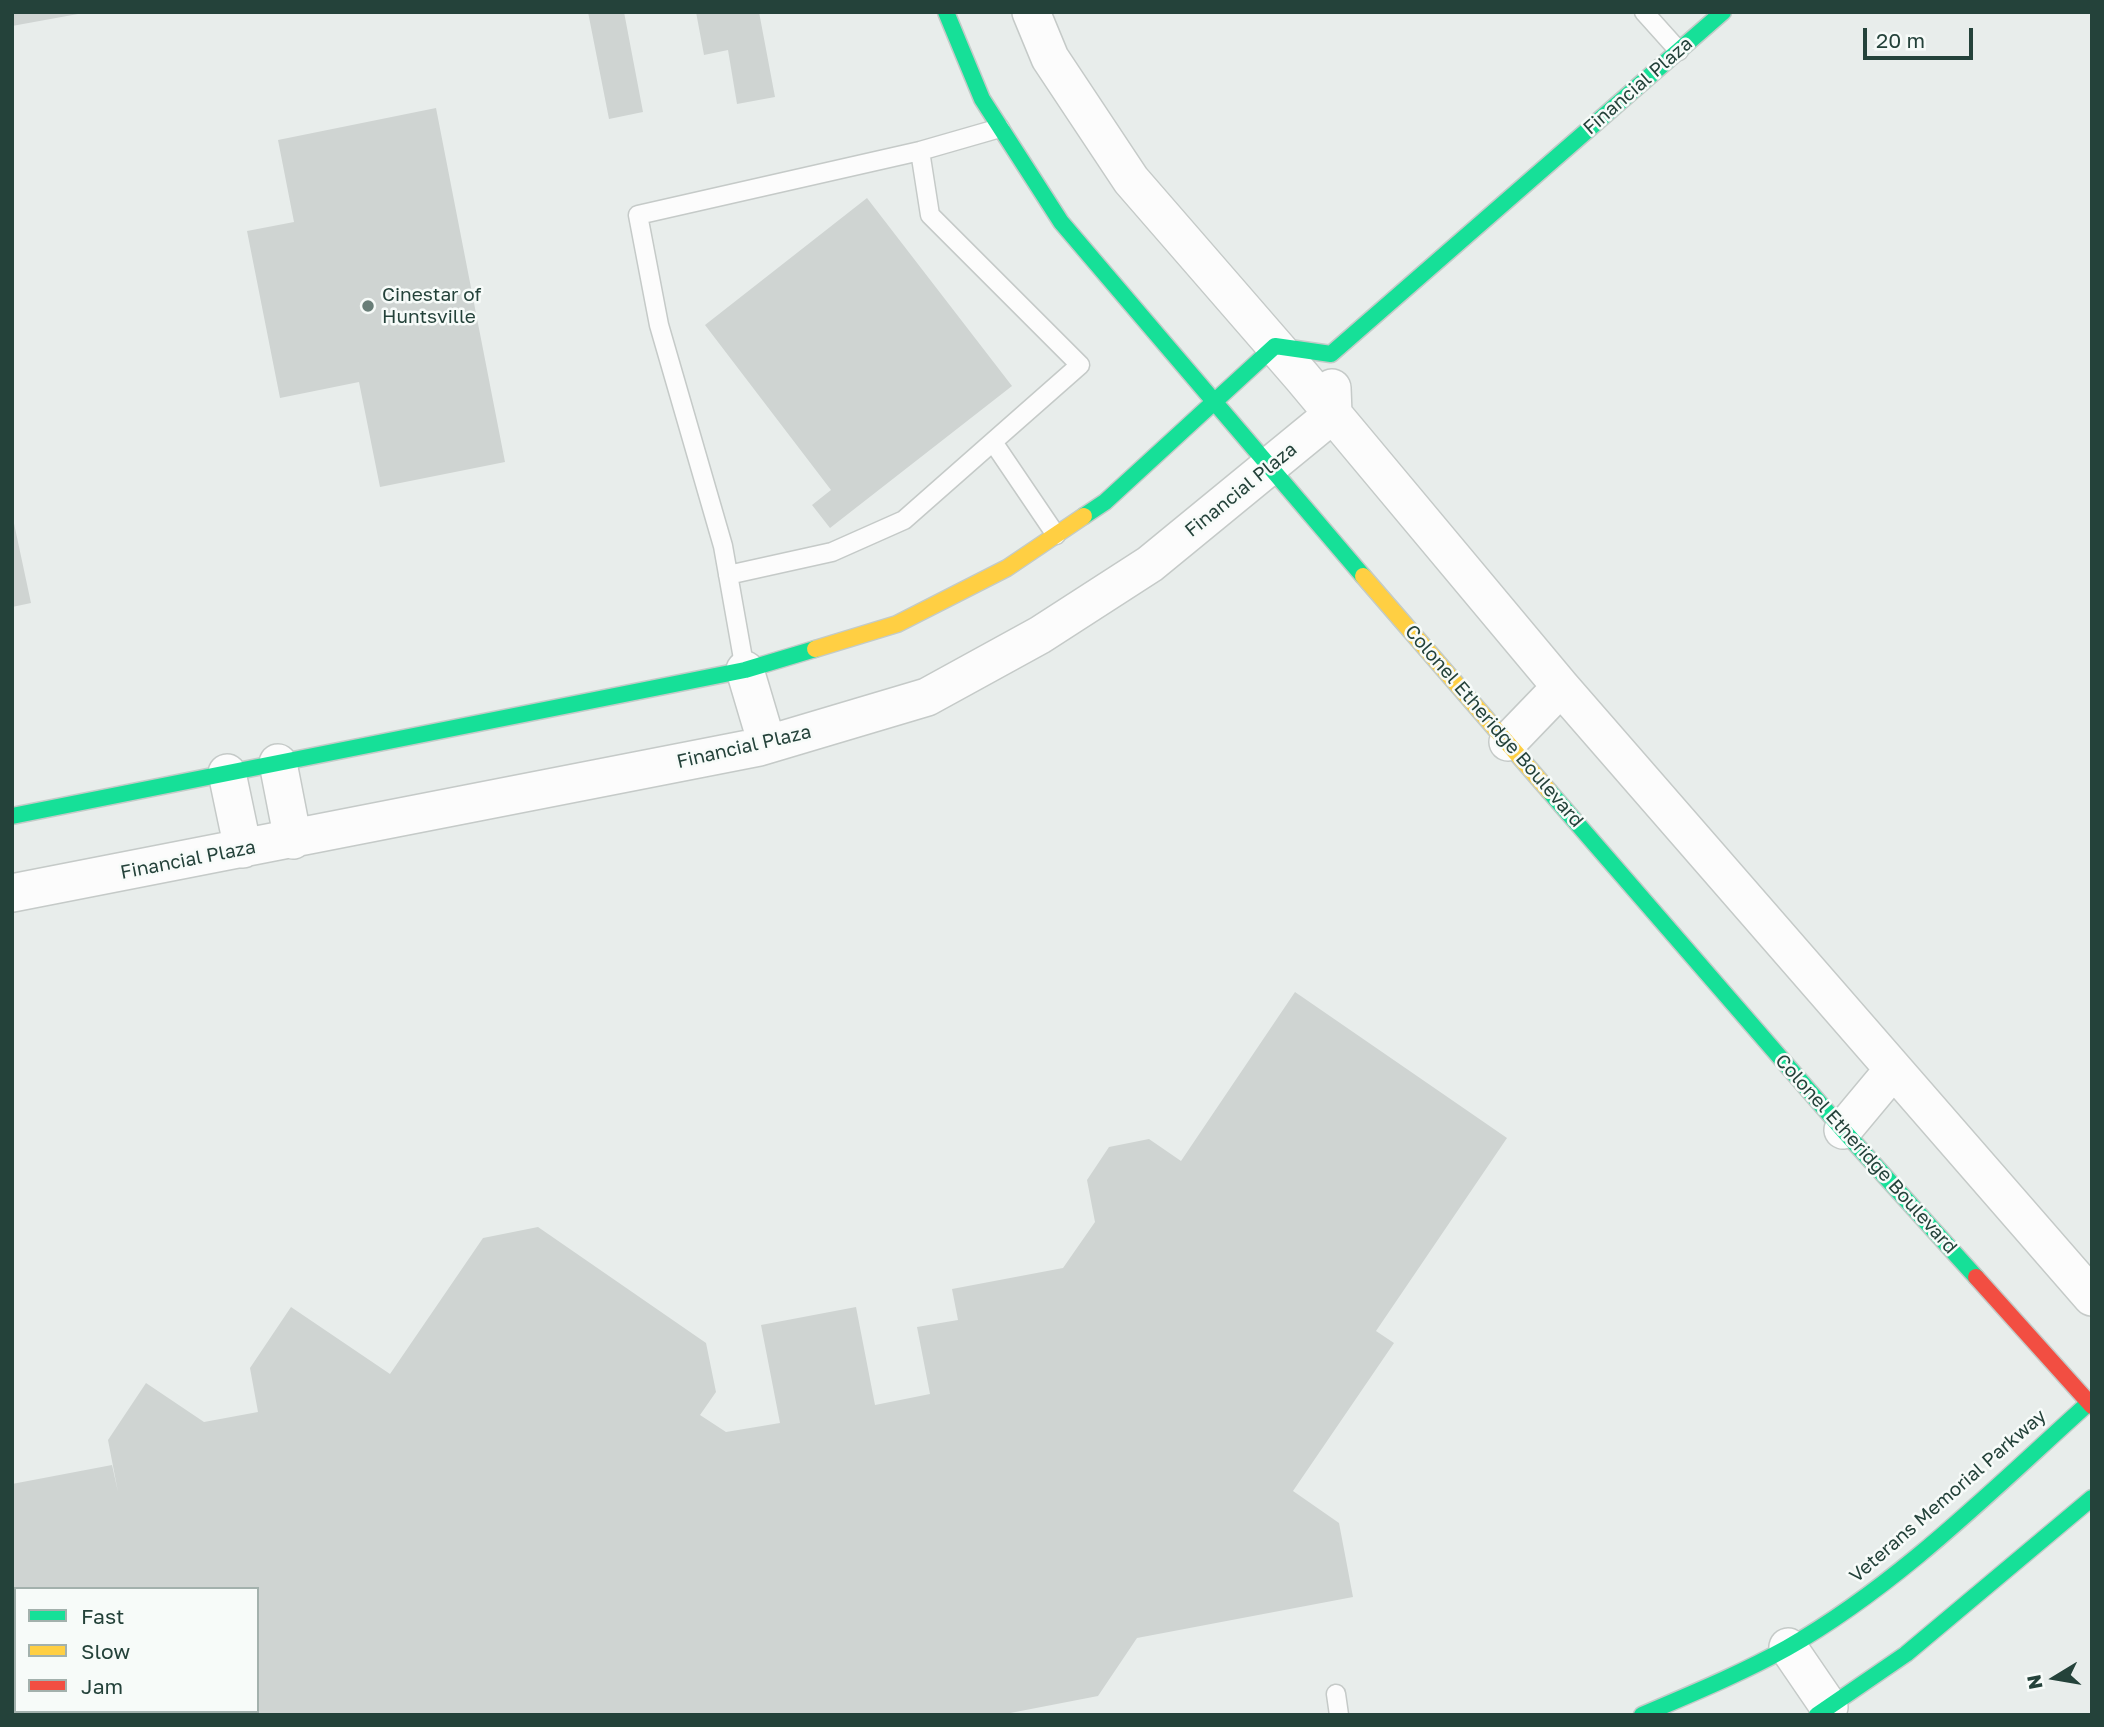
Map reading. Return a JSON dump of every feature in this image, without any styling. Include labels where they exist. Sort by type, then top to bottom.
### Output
[{"type":"street","name":"Colonel Etheridge Boulevard","points":[[946,12],[982,99],[1061,222],[1269,467],[1843,1130],[2091,1403]]},
{"type":"street","points":[[1031,12],[1050,58],[1131,180],[1333,414],[1561,687],[2092,1297]]},
{"type":"street","name":"Financial Plaza","points":[[1331,354],[1723,12]]},
{"type":"street","points":[[1275,346],[1331,354],[1333,414]]},
{"type":"street","points":[[12,816],[745,670],[897,624],[1007,568],[1105,502],[1215,404],[1275,346]]},
{"type":"street","name":"Financial Plaza","points":[[12,893],[293,840],[766,744],[927,697],[1040,635],[1150,564],[1333,414]]},
{"type":"street","points":[[745,670],[766,744]]},
{"type":"street","points":[[1508,742],[1561,687]]},
{"type":"street","points":[[278,763],[293,840]]},
{"type":"street","points":[[227,773],[243,849]]},
{"type":"street","points":[[1843,1130],[1893,1070]]},
{"type":"street","name":"Veterans Memorial Parkway","points":[[1643,1715],[1738,1673],[1788,1647],[1869,1594],[2091,1403]]},
{"type":"street","points":[[1788,1647],[1823,1711],[1906,1654],[2092,1499]]},
{"type":"lane","points":[[1644,12],[1679,51]]},
{"type":"lane","points":[[745,670],[723,546],[659,325],[638,215],[920,151],[1000,128]]},
{"type":"lane","points":[[728,575],[832,552],[904,520],[1080,365],[930,215],[920,151]]},
{"type":"lane","points":[[993,442],[1056,535]]},
{"type":"lane","points":[[1336,1693],[1339,1715]]},
{"type":"building","points":[[12,12],[78,12],[78,14],[12,26]]},
{"type":"building","points":[[588,12],[624,12],[643,112],[609,119]]},
{"type":"building","points":[[696,12],[759,12],[775,97],[737,104],[728,50],[704,55]]},
{"type":"building","name":"Cinestar of Huntsville","points":[[436,108],[505,462],[380,487],[359,382],[280,398],[247,231],[294,222],[278,140]]},
{"type":"building","points":[[867,198],[1012,386],[830,528],[812,505],[831,490],[705,325]]},
{"type":"building","points":[[12,514],[31,603],[12,607]]},
{"type":"building","points":[[1295,992],[1507,1138],[1376,1331],[1394,1343],[1293,1491],[1339,1523],[1353,1597],[1137,1638],[1098,1696],[1000,1715],[12,1715],[12,1484],[112,1465],[118,1492],[108,1440],[146,1383],[204,1422],[258,1412],[250,1368],[291,1307],[390,1374],[483,1238],[538,1227],[706,1343],[716,1392],[700,1415],[726,1432],[780,1423],[761,1325],[856,1307],[875,1405],[930,1394],[917,1327],[958,1320],[952,1289],[1063,1268],[1095,1222],[1087,1180],[1109,1147],[1149,1139],[1181,1161]]},
{"type":"traffic: fast","points":[[946,12],[982,99],[1061,222],[1363,576]]},
{"type":"traffic: fast","points":[[1084,516],[1105,502],[1275,346],[1331,354],[1723,12]]},
{"type":"traffic: fast","points":[[12,816],[745,670],[815,649]]},
{"type":"traffic: fast","points":[[1549,791],[1843,1130],[1976,1277]]},
{"type":"traffic: fast","points":[[1642,1715],[1751,1666],[1829,1622],[1869,1594],[1946,1532],[2092,1400]]},
{"type":"traffic: fast","points":[[1817,1715],[1906,1654],[2092,1498]]},
{"type":"traffic: slow","points":[[815,649],[897,624],[1007,568],[1084,516]]},
{"type":"traffic: slow","points":[[1363,576],[1549,791]]},
{"type":"traffic: jam","points":[[1976,1277],[2092,1406]]},
{"type":"place","name":"Cinestar of Huntsville","points":[[368,306]]}]
